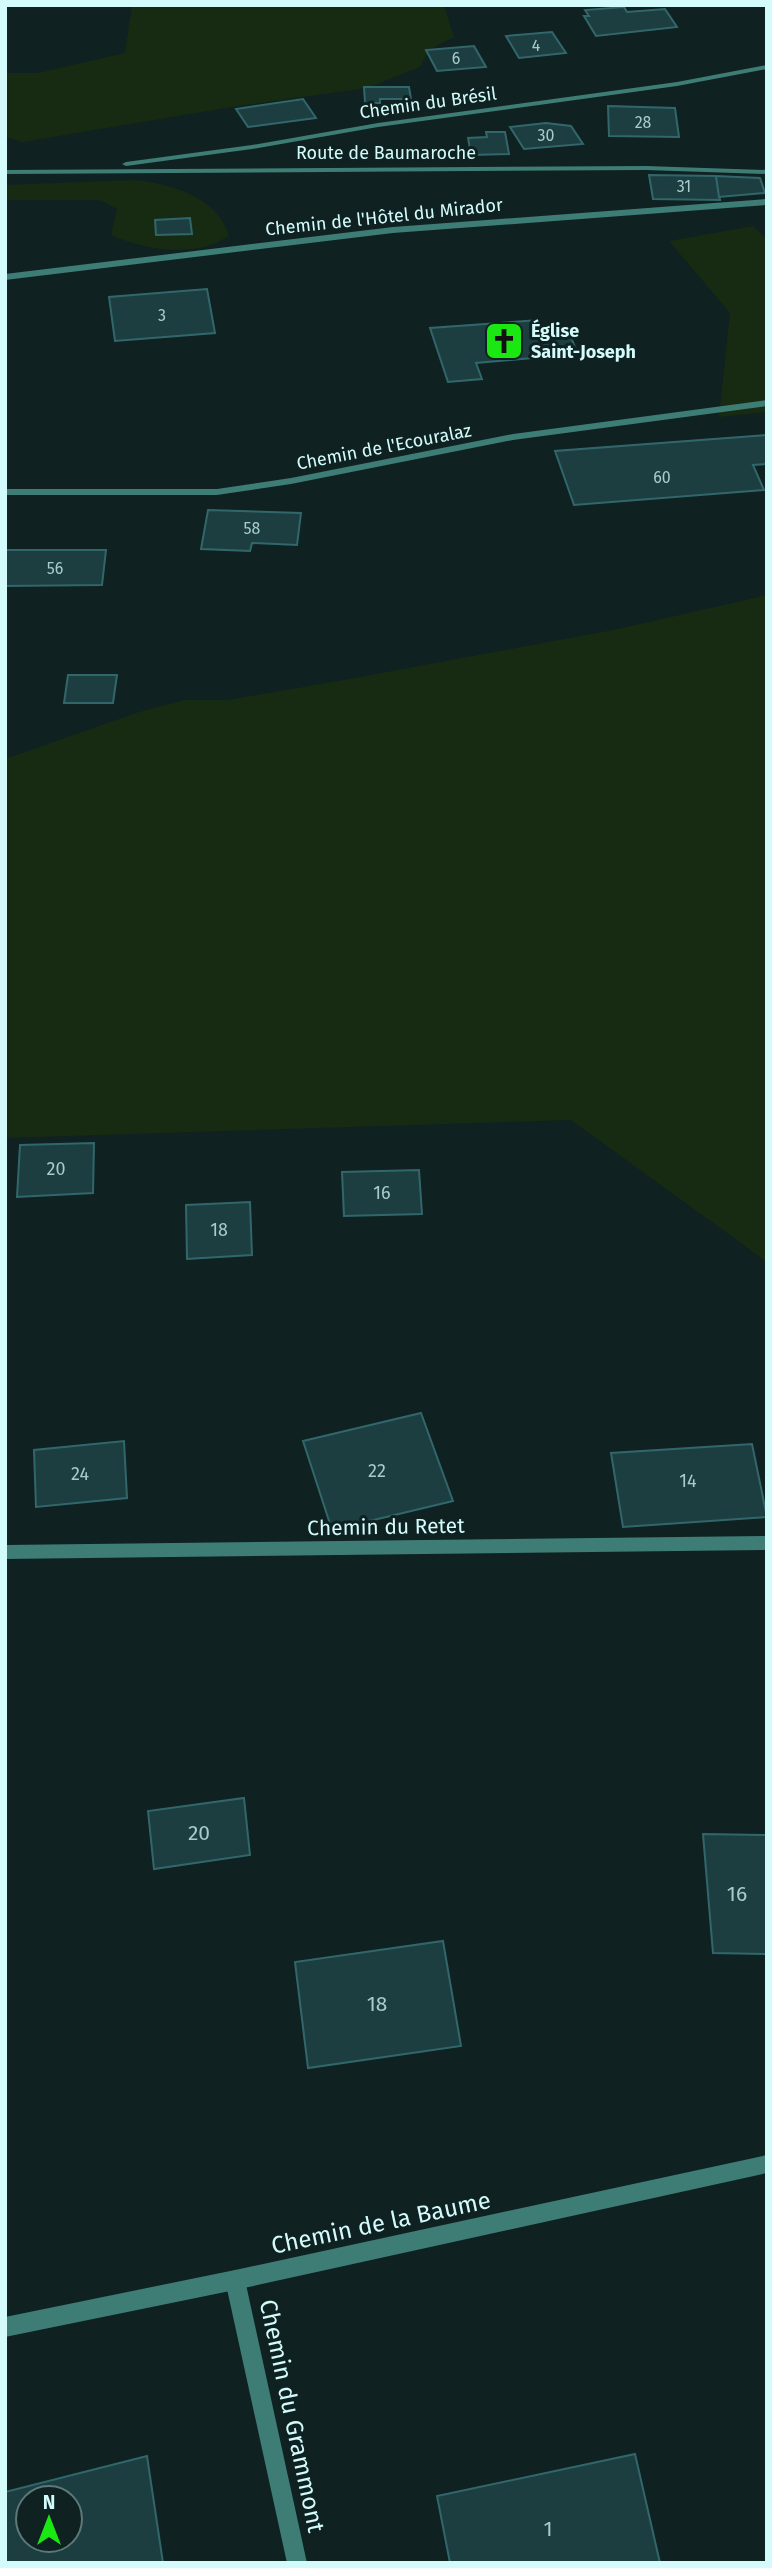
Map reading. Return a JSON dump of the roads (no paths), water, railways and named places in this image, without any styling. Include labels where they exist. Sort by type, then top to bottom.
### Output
[{"type":"street","name":"Chemin du Brésil","points":[[94,170],[378,125],[677,84],[767,67]]},
{"type":"street","name":"Route de Baumaroche","points":[[5,172],[646,168],[767,172]]},
{"type":"street","name":"Chemin de l'Hôtel du Mirador","points":[[5,277],[393,230],[767,202]]},
{"type":"street","name":"Chemin de l'Ecouralaz","points":[[5,492],[217,492],[291,481],[513,438],[767,403]]},
{"type":"street","name":"Chemin du Retet","points":[[5,1552],[767,1543]]},
{"type":"street","name":"Chemin de la Baume","points":[[5,2327],[235,2280],[767,2164]]},
{"type":"street","name":"Chemin du Grammont","points":[[235,2280],[297,2563]]},
{"type":"place","name":"Église Saint-Joseph","points":[[504,341]]}]
